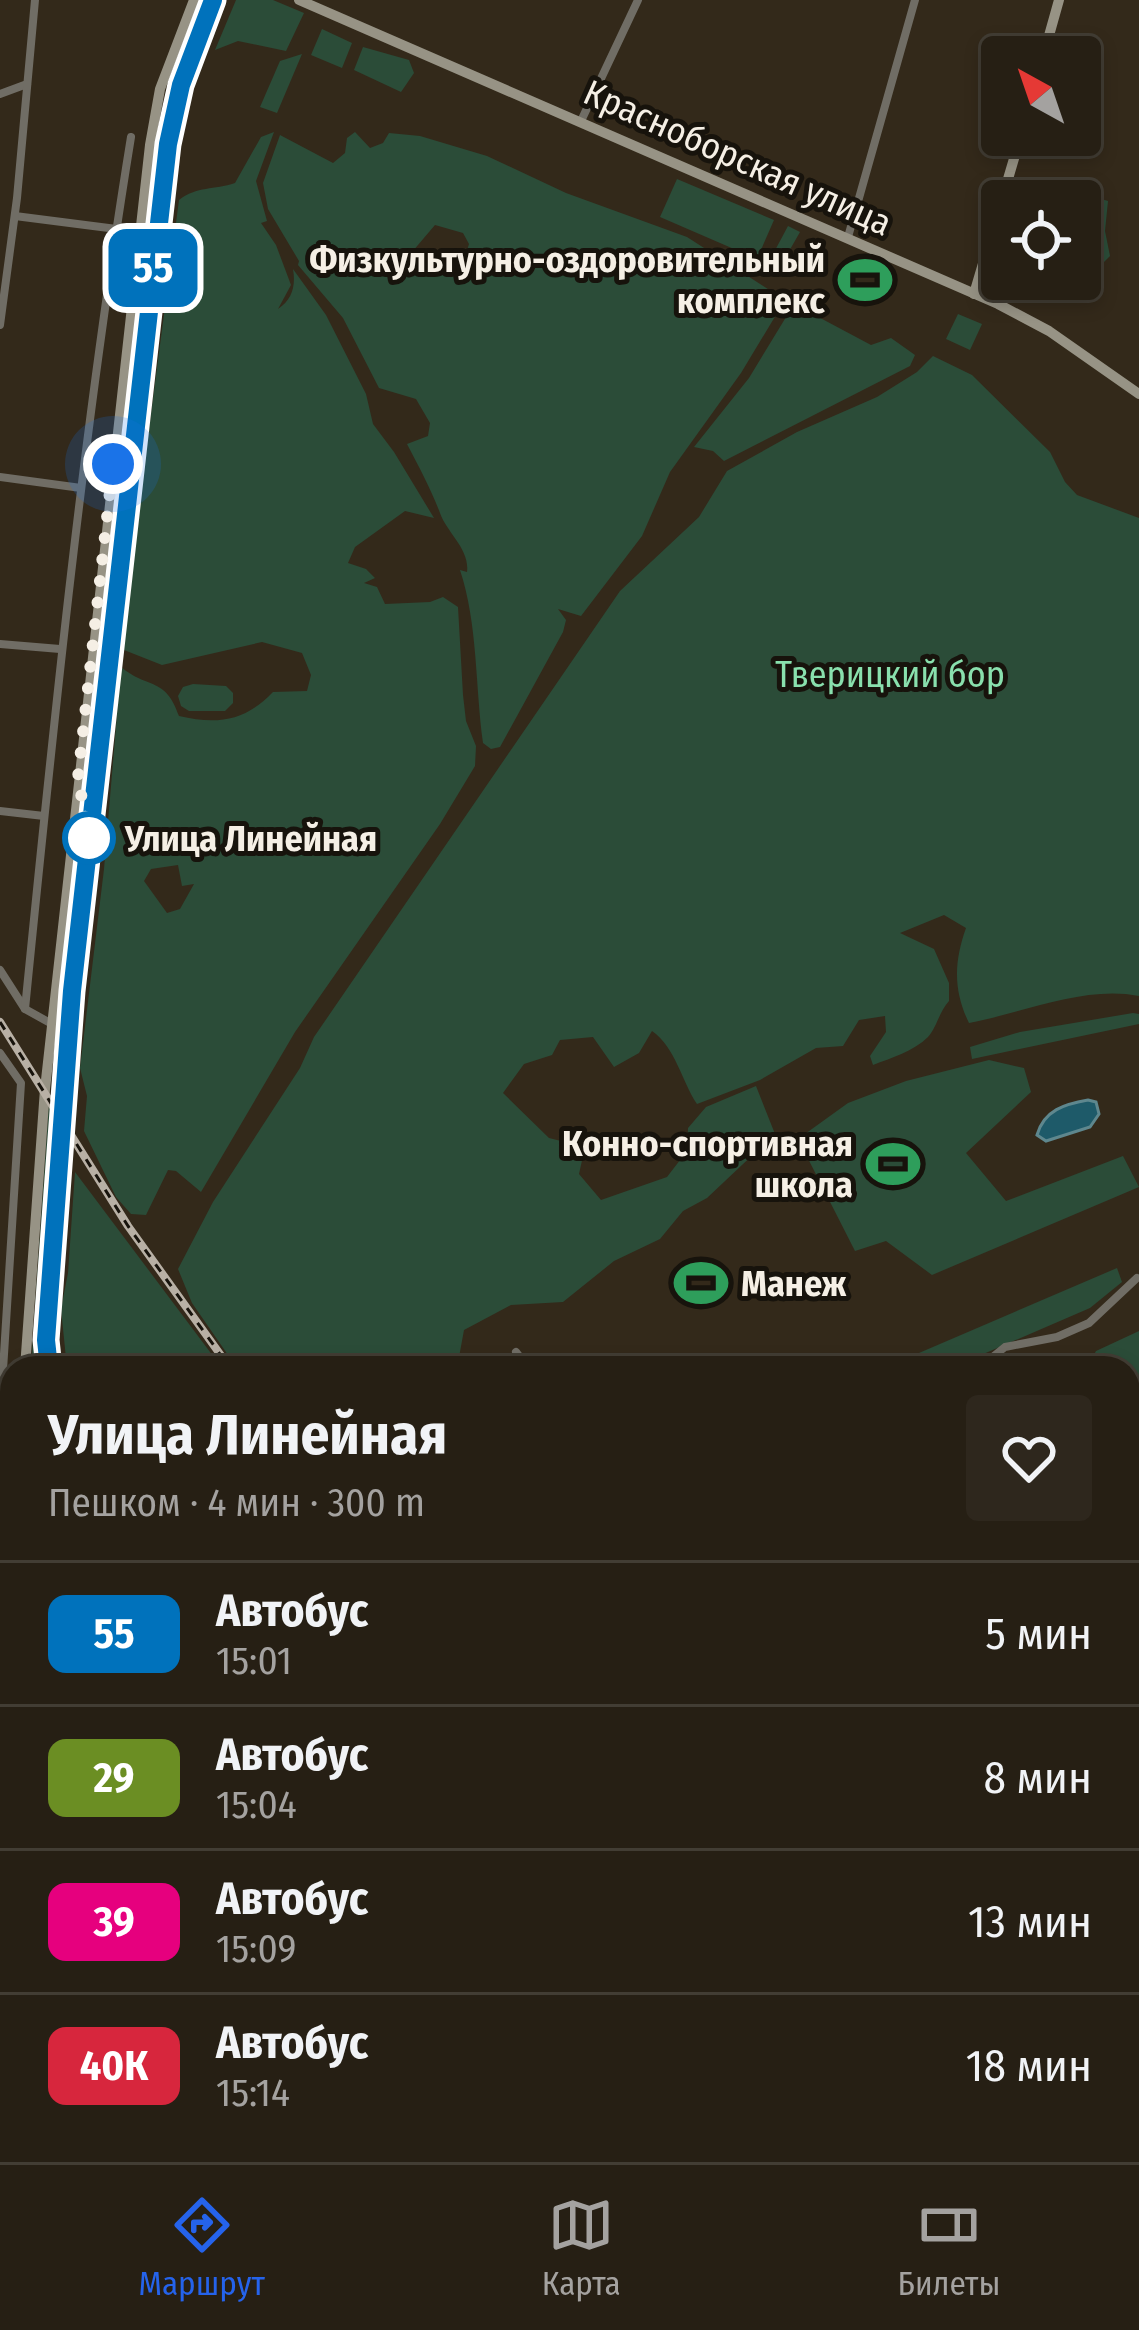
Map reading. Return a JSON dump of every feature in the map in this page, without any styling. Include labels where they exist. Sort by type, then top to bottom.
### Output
[{"type":"main road","points":[[26,1356],[52,1024],[140,232],[160,89],[194,0]]},
{"type":"main road","points":[[48,1356],[72,991],[168,144],[192,52],[213,0]]},
{"type":"main road","name":"Красноборская улица","points":[[299,0],[974,294],[1049,332],[1139,394]]},
{"type":"main road","points":[[1049,36],[1059,0]]},
{"type":"main road","points":[[974,294],[1015,156]]},
{"type":"street","points":[[0,325],[35,0]]},
{"type":"street","points":[[581,122],[638,0]]},
{"type":"street","points":[[848,237],[915,0]]},
{"type":"street","points":[[175,45],[192,52]]},
{"type":"street","points":[[0,94],[27,84]]},
{"type":"street","points":[[25,1010],[60,649],[131,137]]},
{"type":"street","points":[[15,216],[140,232]]},
{"type":"street","points":[[0,477],[81,488]]},
{"type":"street","points":[[0,644],[60,649]]},
{"type":"street","points":[[0,811],[44,816]]},
{"type":"street","points":[[0,970],[25,1010],[52,1024]]},
{"type":"street","points":[[0,1053],[21,1083],[4,1356]]},
{"type":"street","points":[[994,1356],[1005,1347],[1058,1337],[1089,1323],[1137,1278]]},
{"type":"street","points":[[517,1352],[520,1356]]},
{"type":"green space","points":[[236,0],[273,0],[304,13],[286,51],[238,41],[215,50]]},
{"type":"green space","points":[[322,29],[352,43],[342,68],[311,55]]},
{"type":"green space","points":[[363,47],[409,60],[414,73],[401,92],[354,70]]},
{"type":"green space","points":[[302,54],[277,113],[260,107],[280,61]]},
{"type":"green space","points":[[274,132],[256,181],[267,221],[261,223],[276,245],[291,285],[278,309],[292,292],[293,269],[326,315],[366,394],[373,424],[434,518],[405,511],[355,547],[348,563],[375,578],[364,583],[377,587],[385,604],[443,597],[458,607],[463,695],[476,746],[475,766],[295,1032],[201,1192],[176,1171],[168,1170],[146,1215],[131,1214],[116,1197],[84,1131],[87,1096],[80,1068],[104,869],[121,667],[162,689],[179,716],[206,720],[241,715],[273,692],[307,691],[311,675],[302,653],[262,642],[162,665],[124,650],[124,620],[179,200],[199,190],[235,183],[261,137]],"holes":[[[178,865],[182,886],[194,884],[180,909],[167,913],[144,881],[151,869]]]},
{"type":"green space","points":[[355,132],[370,148],[383,143],[389,133],[420,136],[487,156],[566,193],[687,237],[785,300],[741,373],[670,472],[642,536],[581,616],[558,609],[566,620],[563,632],[500,747],[491,749],[483,743],[473,633],[460,570],[467,572],[465,556],[407,444],[428,436],[430,423],[416,399],[379,388],[343,318],[298,265],[268,209],[263,183],[280,135],[333,163],[345,153],[347,138]],"holes":[[[435,225],[463,233],[469,244],[463,263],[419,269],[412,252]]]},
{"type":"green space","points":[[677,179],[774,220],[757,259],[660,217]]},
{"type":"green space","points":[[1101,199],[1108,201],[1105,231],[1110,256],[1101,265]]},
{"type":"green space","points":[[788,226],[800,232],[776,274],[764,271]]},
{"type":"green space","points":[[794,304],[871,345],[891,338],[915,355],[910,366],[724,461],[713,451],[694,447],[749,378]]},
{"type":"green space","points":[[958,314],[982,324],[970,350],[946,339]]},
{"type":"green space","name":"Тверицкий бор","points":[[933,356],[972,375],[1050,452],[1077,495],[1139,518],[1139,996],[1076,997],[969,1023],[957,976],[966,928],[944,915],[900,933],[934,949],[949,983],[949,1001],[922,1042],[873,1065],[870,1056],[886,1032],[885,1016],[859,1020],[843,1046],[816,1048],[760,1080],[697,1104],[673,1055],[652,1031],[639,1053],[614,1067],[593,1037],[560,1040],[552,1055],[524,1064],[503,1093],[549,1138],[585,1147],[579,1174],[601,1200],[667,1177],[687,1151],[688,1128],[706,1107],[756,1086],[775,1134],[707,1198],[683,1211],[660,1239],[614,1261],[563,1302],[511,1305],[464,1330],[459,1356],[229,1356],[192,1303],[178,1269],[213,1202],[300,1068],[314,1037],[620,591],[699,517],[727,471],[797,432],[877,397]]},
{"type":"green space","points":[[226,686],[233,693],[233,703],[225,711],[189,711],[178,696],[183,687]]},
{"type":"green space","points":[[1139,1014],[1139,1024],[972,1059],[970,1047],[1020,1032]]},
{"type":"green space","name":"Конно-спортивная школа","points":[[989,1060],[1024,1068],[1031,1092],[966,1153],[1006,1201],[1123,1156],[1139,1187],[932,1275],[886,1241],[855,1251],[798,1139],[848,1103],[906,1081]]},
{"type":"green space","points":[[49,1101],[54,1109],[40,1356],[32,1356]]},
{"type":"green space","points":[[75,1172],[213,1356],[66,1356],[61,1309]]},
{"type":"green space","points":[[1117,1268],[1122,1282],[1090,1308],[979,1356],[912,1356]]},
{"type":"green space","points":[[1139,1331],[1139,1356],[1093,1356]]},
{"type":"water","points":[[1096,1102],[1099,1114],[1090,1127],[1046,1141],[1037,1135],[1056,1110]]},
{"type":"railway","points":[[0,1022],[128,1226],[221,1356]]},
{"type":"bus line","name":"55","points":[[48,1356],[72,991],[168,144],[181,85],[213,0]]},
{"type":"place","name":"Физкультурно-оздоровительный комплекс","points":[[865,280]]},
{"type":"place","name":"Улица Линейная","points":[[89,838]]},
{"type":"place","name":"Конно-спортивная школа","points":[[893,1164]]},
{"type":"place","name":"Манеж","points":[[701,1283]]},
{"type":"route","points":[[89,838],[78,777],[113,464]]}]
